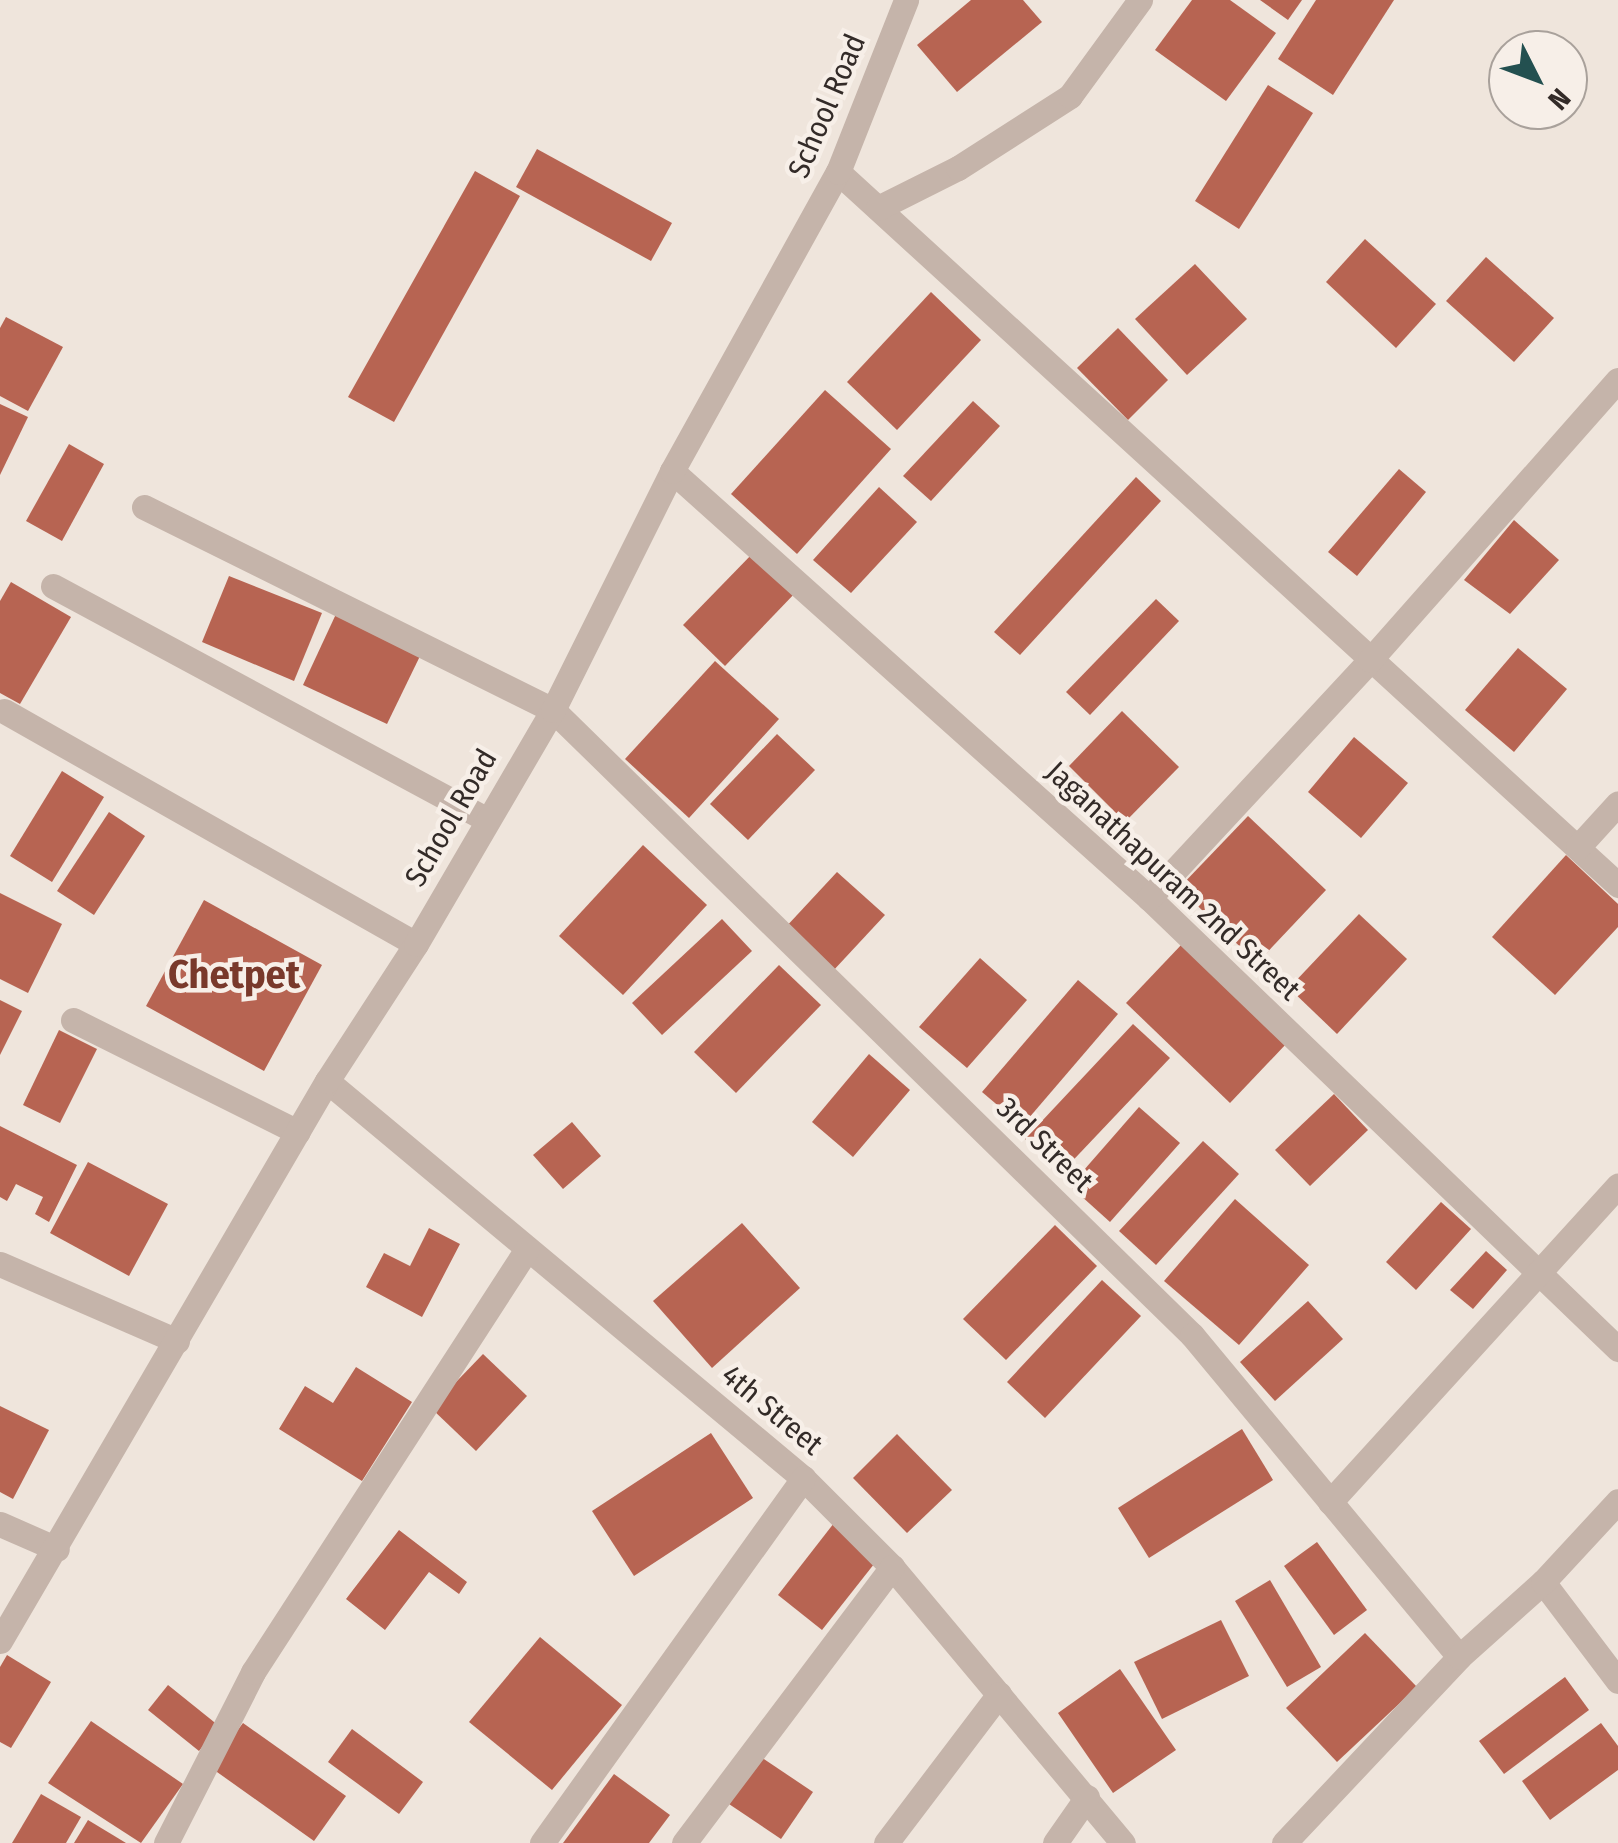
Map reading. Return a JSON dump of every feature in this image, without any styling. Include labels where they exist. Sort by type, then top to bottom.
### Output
[{"type":"street","name":"School Road","points":[[0,1641],[327,1081],[416,944],[486,818],[553,710],[672,472],[838,172],[906,0]]},
{"type":"street","points":[[878,208],[958,168],[1070,96],[1140,0]]},
{"type":"street","points":[[838,172],[1618,885]]},
{"type":"street","points":[[1149,898],[1370,660],[1618,380]]},
{"type":"street","name":"Jaganathapuram 2nd Street","points":[[672,472],[1149,898],[1618,1349]]},
{"type":"street","name":"3rd Street","points":[[144,508],[553,710],[1192,1335],[1459,1657]]},
{"type":"street","points":[[53,586],[486,818]]},
{"type":"street","points":[[4,711],[416,944]]},
{"type":"street","points":[[1578,847],[1618,803]]},
{"type":"street","points":[[74,1020],[298,1132]]},
{"type":"street","name":"4th Street","points":[[327,1081],[803,1478],[892,1568],[1123,1843]]},
{"type":"street","points":[[1330,1502],[1618,1185]]},
{"type":"street","points":[[166,1843],[253,1672],[527,1248]]},
{"type":"street","points":[[0,1264],[177,1340]]},
{"type":"street","points":[[542,1843],[803,1478]]},
{"type":"street","points":[[1284,1843],[1459,1657],[1542,1582],[1618,1501]]},
{"type":"street","points":[[0,1524],[56,1549]]},
{"type":"street","points":[[684,1843],[892,1568]]},
{"type":"street","points":[[1542,1582],[1618,1681]]},
{"type":"street","points":[[886,1843],[999,1694]]},
{"type":"street","points":[[1054,1843],[1087,1797]]},
{"type":"building","points":[[971,0],[1023,0],[1042,22],[957,92],[917,45]]},
{"type":"building","points":[[1192,0],[1230,0],[1276,33],[1226,101],[1155,50]]},
{"type":"building","points":[[1260,0],[1302,0],[1288,20]]},
{"type":"building","points":[[1316,0],[1394,0],[1333,95],[1278,59]]},
{"type":"building","points":[[1268,85],[1313,113],[1239,229],[1195,201]]},
{"type":"building","points":[[537,149],[672,223],[651,261],[516,187]]},
{"type":"building","points":[[475,171],[520,196],[394,422],[348,397]]},
{"type":"building","points":[[1365,239],[1436,304],[1396,348],[1326,282]]},
{"type":"building","points":[[1486,257],[1554,318],[1514,362],[1446,301]]},
{"type":"building","points":[[1195,264],[1247,319],[1187,375],[1135,319]]},
{"type":"building","points":[[931,292],[981,340],[897,430],[847,382]]},
{"type":"building","points":[[6,317],[63,347],[28,411],[0,396],[0,328]]},
{"type":"building","points":[[1118,328],[1168,380],[1128,420],[1077,368]]},
{"type":"building","points":[[825,390],[891,449],[797,554],[731,494]]},
{"type":"building","points":[[973,401],[1000,426],[931,501],[903,476]]},
{"type":"building","points":[[0,404],[28,417],[0,475]]},
{"type":"building","points":[[69,444],[104,464],[62,541],[26,521]]},
{"type":"building","points":[[1399,469],[1426,492],[1357,576],[1328,552]]},
{"type":"building","points":[[1136,477],[1161,501],[1020,655],[994,632]]},
{"type":"building","points":[[879,487],[917,522],[851,593],[813,560]]},
{"type":"building","points":[[1514,520],[1559,560],[1510,614],[1464,580]]},
{"type":"building","points":[[755,551],[797,591],[725,666],[683,625]]},
{"type":"building","points":[[229,576],[322,613],[294,681],[202,642]]},
{"type":"building","points":[[11,582],[71,617],[20,704],[0,693],[0,601]]},
{"type":"building","points":[[1156,599],[1179,621],[1090,715],[1066,692]]},
{"type":"building","points":[[336,614],[421,654],[387,724],[303,685]]},
{"type":"building","points":[[1518,648],[1567,689],[1514,752],[1465,710]]},
{"type":"building","points":[[715,661],[779,719],[689,818],[625,759]]},
{"type":"building","points":[[1122,711],[1179,767],[1125,822],[1069,766]]},
{"type":"building","points":[[777,734],[815,770],[748,840],[710,804]]},
{"type":"building","points":[[1354,737],[1408,783],[1361,838],[1308,792]]},
{"type":"building","points":[[62,771],[104,797],[52,882],[10,856]]},
{"type":"building","points":[[109,812],[145,836],[94,915],[57,891]]},
{"type":"building","points":[[1248,816],[1326,890],[1257,963],[1179,888]]},
{"type":"building","points":[[643,845],[707,905],[623,995],[559,936]]},
{"type":"building","points":[[1566,855],[1618,904],[1618,927],[1555,995],[1492,937]]},
{"type":"building","points":[[837,872],[885,915],[832,972],[784,929]]},
{"type":"building","points":[[0,893],[62,924],[28,993],[0,979]]},
{"type":"building","points":[[204,900],[322,965],[264,1071],[146,1006]]},
{"type":"building","points":[[1359,914],[1407,959],[1337,1034],[1289,988]]},
{"type":"building","points":[[722,919],[752,951],[662,1035],[632,1003]]},
{"type":"building","points":[[1183,943],[1287,1043],[1230,1103],[1126,1003]]},
{"type":"building","points":[[980,958],[1027,1000],[967,1068],[919,1027]]},
{"type":"building","points":[[779,965],[821,1005],[736,1093],[694,1052]]},
{"type":"building","points":[[1078,980],[1118,1014],[1022,1126],[982,1092]]},
{"type":"building","points":[[0,1000],[22,1011],[0,1055]]},
{"type":"building","points":[[1133,1024],[1170,1058],[1061,1173],[1025,1139]]},
{"type":"building","points":[[59,1030],[97,1049],[60,1123],[23,1105]]},
{"type":"building","points":[[869,1054],[910,1090],[853,1157],[812,1122]]},
{"type":"building","points":[[1334,1094],[1368,1130],[1310,1186],[1275,1150]]},
{"type":"building","points":[[1139,1107],[1180,1143],[1110,1222],[1070,1186]]},
{"type":"building","points":[[572,1122],[601,1156],[563,1189],[533,1155]]},
{"type":"building","points":[[0,1126],[77,1165],[49,1222],[35,1214],[43,1197],[16,1184],[7,1201],[0,1197]]},
{"type":"building","points":[[1203,1141],[1239,1174],[1156,1265],[1119,1231]]},
{"type":"building","points":[[88,1162],[168,1204],[129,1276],[50,1233]]},
{"type":"building","points":[[1235,1199],[1309,1265],[1239,1345],[1164,1281]]},
{"type":"building","points":[[1441,1202],[1471,1229],[1416,1290],[1386,1262]]},
{"type":"building","points":[[742,1223],[800,1288],[712,1368],[653,1301]]},
{"type":"building","points":[[1055,1225],[1097,1266],[1006,1360],[963,1319]]},
{"type":"building","points":[[429,1228],[460,1244],[422,1317],[366,1287],[384,1253],[410,1266]]},
{"type":"building","points":[[1486,1251],[1507,1270],[1473,1309],[1450,1290]]},
{"type":"building","points":[[1102,1280],[1141,1316],[1045,1418],[1007,1382]]},
{"type":"building","points":[[1308,1301],[1343,1339],[1275,1401],[1240,1362]]},
{"type":"building","points":[[483,1354],[527,1396],[476,1451],[431,1408]]},
{"type":"building","points":[[356,1367],[412,1402],[362,1481],[279,1429],[305,1386],[333,1403]]},
{"type":"building","points":[[0,1406],[49,1430],[13,1499],[0,1492]]},
{"type":"building","points":[[1242,1429],[1273,1480],[1149,1558],[1118,1508]]},
{"type":"building","points":[[711,1433],[753,1498],[634,1576],[592,1511]]},
{"type":"building","points":[[897,1434],[952,1490],[907,1533],[853,1478]]},
{"type":"building","points":[[834,1523],[878,1559],[822,1630],[778,1595]]},
{"type":"building","points":[[399,1530],[467,1582],[459,1594],[429,1572],[385,1630],[346,1599]]},
{"type":"building","points":[[1317,1542],[1367,1610],[1334,1635],[1284,1566]]},
{"type":"building","points":[[1270,1580],[1321,1667],[1287,1687],[1235,1601]]},
{"type":"building","points":[[1221,1620],[1249,1676],[1162,1719],[1134,1662]]},
{"type":"building","points":[[1365,1633],[1417,1687],[1337,1762],[1286,1708]]},
{"type":"building","points":[[540,1637],[622,1705],[552,1790],[469,1722]]},
{"type":"building","points":[[7,1655],[51,1682],[11,1748],[0,1742],[0,1667]]},
{"type":"building","points":[[1120,1669],[1176,1750],[1113,1793],[1058,1713]]},
{"type":"building","points":[[1565,1677],[1589,1710],[1504,1774],[1479,1741]]},
{"type":"building","points":[[168,1685],[219,1726],[199,1751],[148,1710]]},
{"type":"building","points":[[91,1721],[183,1784],[141,1843],[48,1783]]},
{"type":"building","points":[[243,1723],[346,1796],[314,1841],[210,1767]]},
{"type":"building","points":[[1601,1723],[1618,1746],[1618,1770],[1550,1820],[1522,1781]]},
{"type":"building","points":[[352,1729],[423,1782],[399,1814],[328,1762]]},
{"type":"building","points":[[758,1755],[813,1792],[781,1839],[726,1802]]},
{"type":"building","points":[[614,1774],[670,1815],[649,1843],[563,1843]]},
{"type":"building","points":[[41,1794],[81,1817],[66,1843],[12,1843]]},
{"type":"building","points":[[88,1820],[126,1843],[74,1843]]},
{"type":"district","name":"Chetpet","points":[[234,975]]}]
